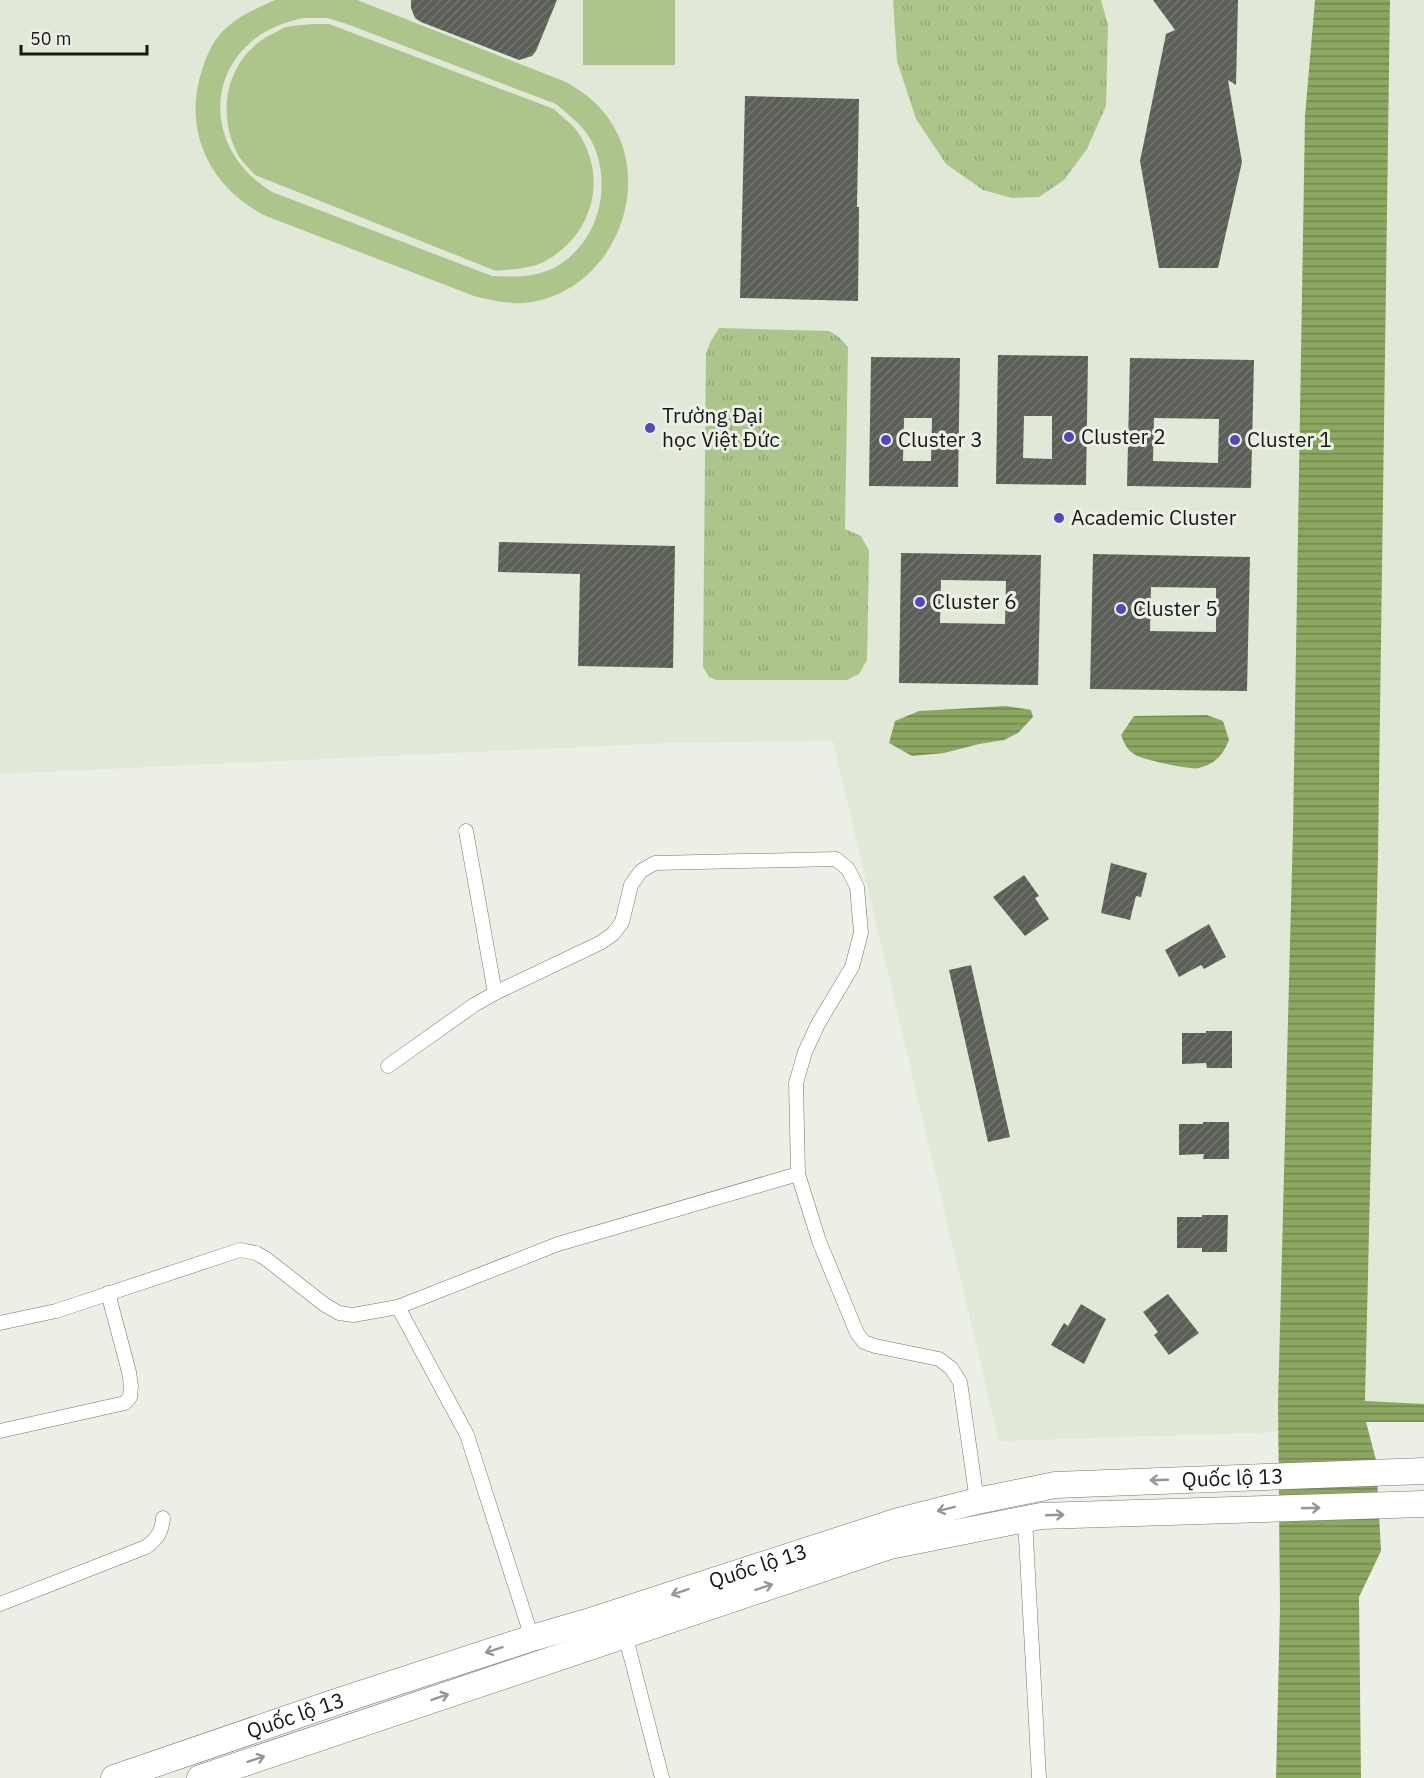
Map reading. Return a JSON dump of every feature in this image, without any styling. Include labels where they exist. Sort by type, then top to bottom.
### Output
[{"type":"highway","name":"Quốc lộ 13","points":[[114,1778],[532,1638],[898,1521],[976,1501],[1054,1485],[1424,1471]]},
{"type":"highway","name":"Quốc lộ 13","points":[[200,1778],[890,1546],[1041,1516],[1424,1504]]},
{"type":"street","points":[[466,831],[495,993]]},
{"type":"street","points":[[388,1066],[474,1005],[600,943],[613,934],[622,922],[631,885],[641,871],[655,863],[836,859],[848,869],[857,887],[861,933],[852,967],[818,1024],[805,1052],[796,1083],[798,1174],[819,1241],[857,1333],[864,1342],[939,1359],[951,1368],[960,1382],[976,1501]]},
{"type":"street","points":[[0,1323],[56,1311],[240,1251],[256,1253],[265,1258],[325,1305],[339,1313],[353,1315],[398,1307],[558,1244],[798,1174]]},
{"type":"street","points":[[0,1431],[116,1406],[125,1403],[130,1397],[129,1372],[108,1293]]},
{"type":"street","points":[[398,1307],[474,1452],[532,1638]]},
{"type":"street","points":[[0,1604],[146,1547],[156,1539],[162,1528],[163,1518]]},
{"type":"street","points":[[1025,1519],[1039,1778]]},
{"type":"street","points":[[625,1634],[662,1778]]},
{"type":"shaded area","name":"Trường Đại học Việt Đức","points":[[0,0],[1315,0],[1305,116],[1293,828],[1278,1432],[999,1441],[833,741],[667,743],[0,774]]},
{"type":"shaded area","points":[[1315,0],[1390,0],[1378,857],[1365,1401],[1424,1404],[1424,1422],[1366,1422],[1376,1460],[1381,1551],[1359,1597],[1361,1778],[1276,1778],[1280,1609],[1278,1404],[1293,828],[1305,116]]},
{"type":"shaded area","points":[[1390,0],[1424,0],[1424,1404],[1365,1402],[1378,857]]},
{"type":"shaded area","points":[[1006,706],[1031,710],[1033,717],[1018,733],[1004,740],[944,753],[912,756],[889,743],[895,721],[919,711]]},
{"type":"shaded area","points":[[1207,715],[1223,721],[1229,740],[1218,758],[1199,768],[1156,762],[1139,756],[1128,748],[1121,735],[1134,716]]},
{"type":"green space","points":[[275,0],[357,0],[566,82],[585,94],[602,110],[619,137],[627,168],[627,199],[619,229],[604,256],[582,279],[556,295],[524,303],[505,302],[474,296],[266,216],[246,204],[216,174],[206,155],[199,136],[196,115],[197,93],[202,70],[220,34],[242,16]],"holes":[[[304,18],[327,18],[556,104],[577,122],[590,138],[599,160],[601,194],[592,227],[573,254],[559,265],[543,272],[518,276],[492,276],[272,192],[246,171],[229,146],[221,119],[222,92],[231,67],[247,45],[272,28]]]},
{"type":"green space","points":[[583,0],[675,0],[675,65],[583,65]]},
{"type":"green space","points":[[893,0],[1101,0],[1108,25],[1106,106],[1087,149],[1064,180],[1039,197],[1012,198],[983,190],[946,164],[916,119],[897,61]]},
{"type":"green space","points":[[329,24],[554,109],[577,131],[587,148],[592,166],[594,184],[592,201],[577,234],[564,248],[537,265],[496,271],[255,175],[237,153],[227,120],[227,103],[235,71],[255,45],[270,35],[286,27]]},
{"type":"green space","points":[[719,328],[829,331],[839,337],[848,347],[845,529],[861,536],[869,551],[867,660],[859,674],[847,680],[716,680],[709,677],[703,667],[706,353]]},
{"type":"building","points":[[411,0],[557,0],[536,51],[532,56],[519,60],[421,22],[415,18]]},
{"type":"building","points":[[1153,0],[1238,0],[1236,85],[1228,80],[1242,162],[1218,268],[1159,268],[1140,161],[1166,34],[1175,30]]},
{"type":"building","points":[[745,96],[859,99],[858,301],[740,298]]},
{"type":"building","name":"Cluster 2","points":[[998,355],[1088,356],[1086,485],[996,484]],"holes":[[[1024,416],[1052,416],[1052,459],[1023,458]]]},
{"type":"building","name":"Cluster 3","points":[[871,357],[960,358],[958,487],[869,486]],"holes":[[[904,418],[932,418],[931,461],[903,461]]]},
{"type":"building","name":"Cluster 1","points":[[1130,358],[1254,360],[1251,488],[1127,486]],"holes":[[[1154,418],[1219,419],[1218,463],[1153,461]]]},
{"type":"building","points":[[499,542],[675,546],[673,668],[578,666],[580,574],[498,572]]},
{"type":"building","name":"Cluster 6","points":[[901,553],[1041,555],[1038,685],[899,683]],"holes":[[[941,580],[1006,581],[1005,624],[940,623]]]},
{"type":"building","name":"Cluster 5","points":[[1093,554],[1250,557],[1247,691],[1090,689]],"holes":[[[1151,587],[1216,588],[1216,632],[1150,631]]]},
{"type":"building","points":[[1111,863],[1147,873],[1141,897],[1136,896],[1130,920],[1101,913]]},
{"type":"building","points":[[1024,875],[1039,896],[1035,898],[1049,919],[1025,936],[993,897]]},
{"type":"building","points":[[1209,924],[1226,957],[1204,969],[1201,965],[1179,977],[1165,950]]},
{"type":"building","points":[[971,965],[1010,1137],[988,1142],[949,970]]},
{"type":"building","points":[[1206,1031],[1232,1031],[1232,1068],[1207,1068],[1206,1063],[1182,1064],[1182,1033],[1206,1033]]},
{"type":"building","points":[[1203,1122],[1229,1122],[1229,1159],[1203,1159],[1204,1154],[1179,1155],[1179,1124],[1203,1124]]},
{"type":"building","points":[[1202,1215],[1228,1215],[1227,1252],[1202,1252],[1202,1248],[1177,1248],[1177,1217],[1202,1217]]},
{"type":"building","points":[[1168,1294],[1199,1333],[1169,1355],[1154,1335],[1158,1332],[1143,1312]]},
{"type":"building","points":[[1081,1304],[1106,1319],[1084,1364],[1051,1345],[1064,1323],[1068,1326]]},
{"type":"place","name":"Trường Đại học Việt Đức","points":[[650,428]]},
{"type":"place","name":"Cluster 2","points":[[1069,437]]},
{"type":"place","name":"Cluster 3","points":[[886,440]]},
{"type":"place","name":"Cluster 1","points":[[1235,440]]},
{"type":"place","name":"Academic Cluster","points":[[1059,518]]},
{"type":"place","name":"Cluster 6","points":[[920,602]]},
{"type":"place","name":"Cluster 5","points":[[1121,609]]}]
